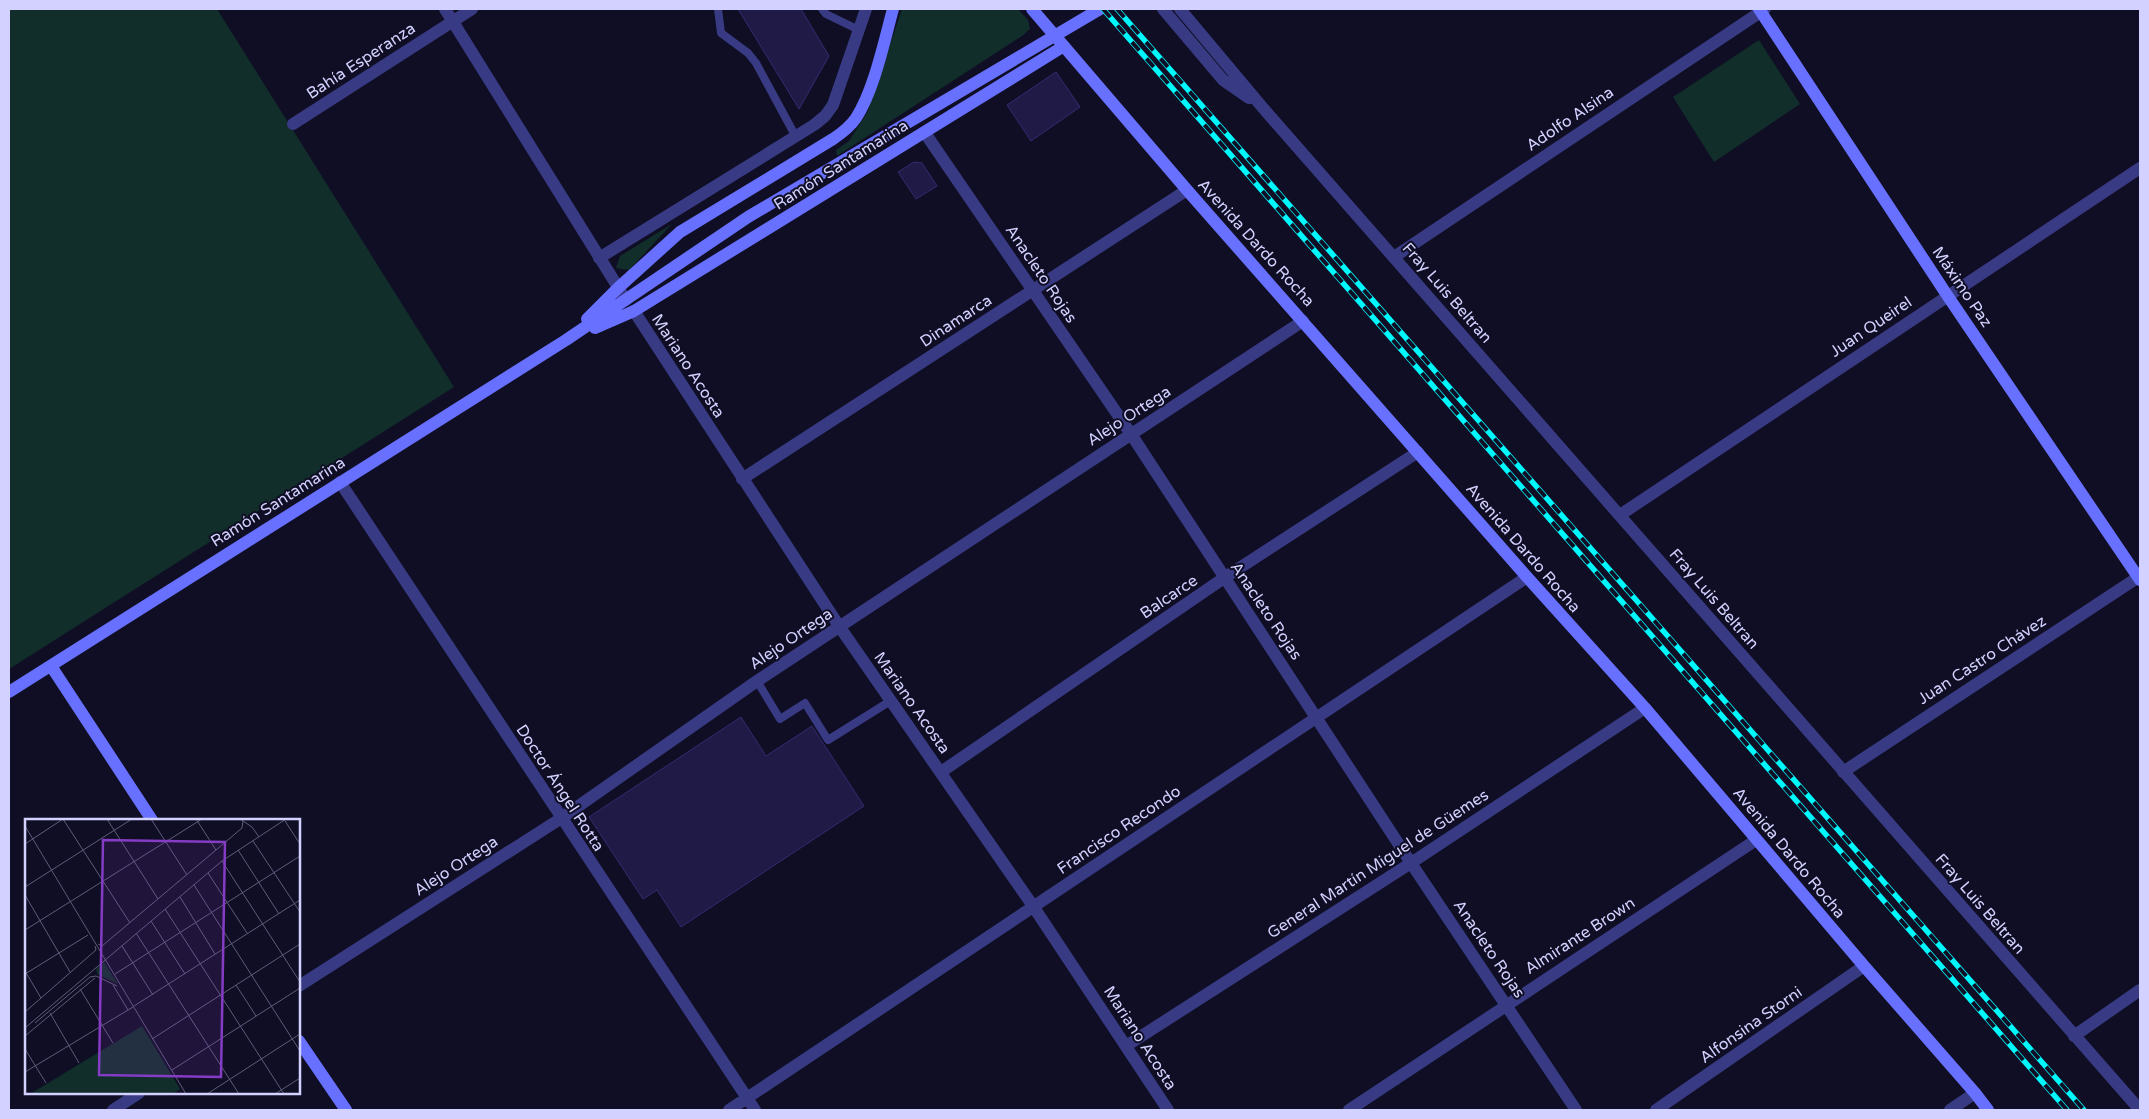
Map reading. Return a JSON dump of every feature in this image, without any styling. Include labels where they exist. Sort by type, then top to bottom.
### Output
[{"type":"main road","name":"Ramón Santamarina","points":[[566,340],[618,288],[680,232],[846,130],[864,103],[893,9]]},
{"type":"main road","name":"Avenida Dardo Rocha","points":[[1032,9],[1187,190],[1527,577],[1645,708],[1988,1110]]},
{"type":"main road","name":"Ramón Santamarina","points":[[9,692],[566,340],[748,217],[1100,9]]},
{"type":"main road","name":"Máximo Paz","points":[[1762,10],[1947,296],[2140,578]]},
{"type":"main road","name":"Ramón Santamarina","points":[[566,340],[634,311],[1064,46]]},
{"type":"main road","name":"Ramón Santamarina","points":[[634,311],[748,217]]},
{"type":"main road","points":[[51,666],[151,819]]},
{"type":"main road","points":[[300,1042],[346,1110]]},
{"type":"street","points":[[445,9],[626,300]]},
{"type":"street","name":"Bahía Esperanza","points":[[293,124],[472,9]]},
{"type":"street","points":[[599,258],[796,136],[825,116],[833,105],[866,9]]},
{"type":"street","name":"Fray Luis Beltran","points":[[1163,9],[1224,80],[1263,108]]},
{"type":"street","name":"Fray Luis Beltran","points":[[1180,9],[1263,108],[2140,1110]]},
{"type":"street","name":"Adolfo Alsina","points":[[1394,257],[1762,10]]},
{"type":"street","name":"Anacleto Rojas","points":[[925,133],[1131,434],[1411,864],[1507,1004],[1576,1110]]},
{"type":"street","name":"Juan Queirel","points":[[1620,515],[2140,168]]},
{"type":"street","name":"Dinamarca","points":[[742,479],[1187,190]]},
{"type":"street","name":"Mariano Acosta","points":[[634,311],[839,626],[1033,906],[1168,1110]]},
{"type":"street","name":"Alejo Ortega","points":[[300,985],[560,819],[756,681],[1302,320]]},
{"type":"street","name":"Balcarce","points":[[940,772],[1224,578],[1418,452]]},
{"type":"street","name":"Doctor Ángel Rotta","points":[[340,482],[560,819],[755,1110]]},
{"type":"street","name":"Francisco Recondo","points":[[730,1110],[1527,577]]},
{"type":"street","name":"Juan Castro Chávez","points":[[1843,772],[2140,578]]},
{"type":"street","name":"General Martín Miguel de Güemes","points":[[1126,1046],[1411,864],[1645,708]]},
{"type":"street","name":"Almirante Brown","points":[[1349,1110],[1756,840]]},
{"type":"street","name":"Alfonsina Storni","points":[[1656,1110],[1864,966]]},
{"type":"street","points":[[2074,1036],[2140,990]]},
{"type":"street","points":[[1950,1110],[1975,1093]]},
{"type":"street","points":[[114,1110],[138,1094]]},
{"type":"lane","points":[[718,9],[722,33],[748,53],[756,63],[796,136]]},
{"type":"lane","points":[[822,9],[826,14],[859,30]]},
{"type":"lane","points":[[756,681],[780,719],[805,703],[828,740],[892,700]]},
{"type":"green space","points":[[9,9],[217,9],[454,387],[9,669]]},
{"type":"green space","points":[[902,9],[1018,9],[1028,20],[1030,29],[837,156],[836,150],[849,141],[868,111]]},
{"type":"green space","points":[[1759,40],[1800,104],[1714,162],[1673,97]]},
{"type":"green space","points":[[672,224],[629,270],[616,268],[620,256]]},
{"type":"building","points":[[738,9],[801,9],[829,56],[799,109]]},
{"type":"building","points":[[1056,72],[1080,107],[1031,141],[1007,105]]},
{"type":"building","points":[[914,162],[922,163],[937,186],[916,199],[898,172]]},
{"type":"building","points":[[741,717],[766,756],[812,726],[864,806],[681,927],[657,890],[643,899],[589,817]]},
{"type":"railway","points":[[1103,9],[2067,1110]]},
{"type":"railway","points":[[1117,9],[2084,1110]]}]
